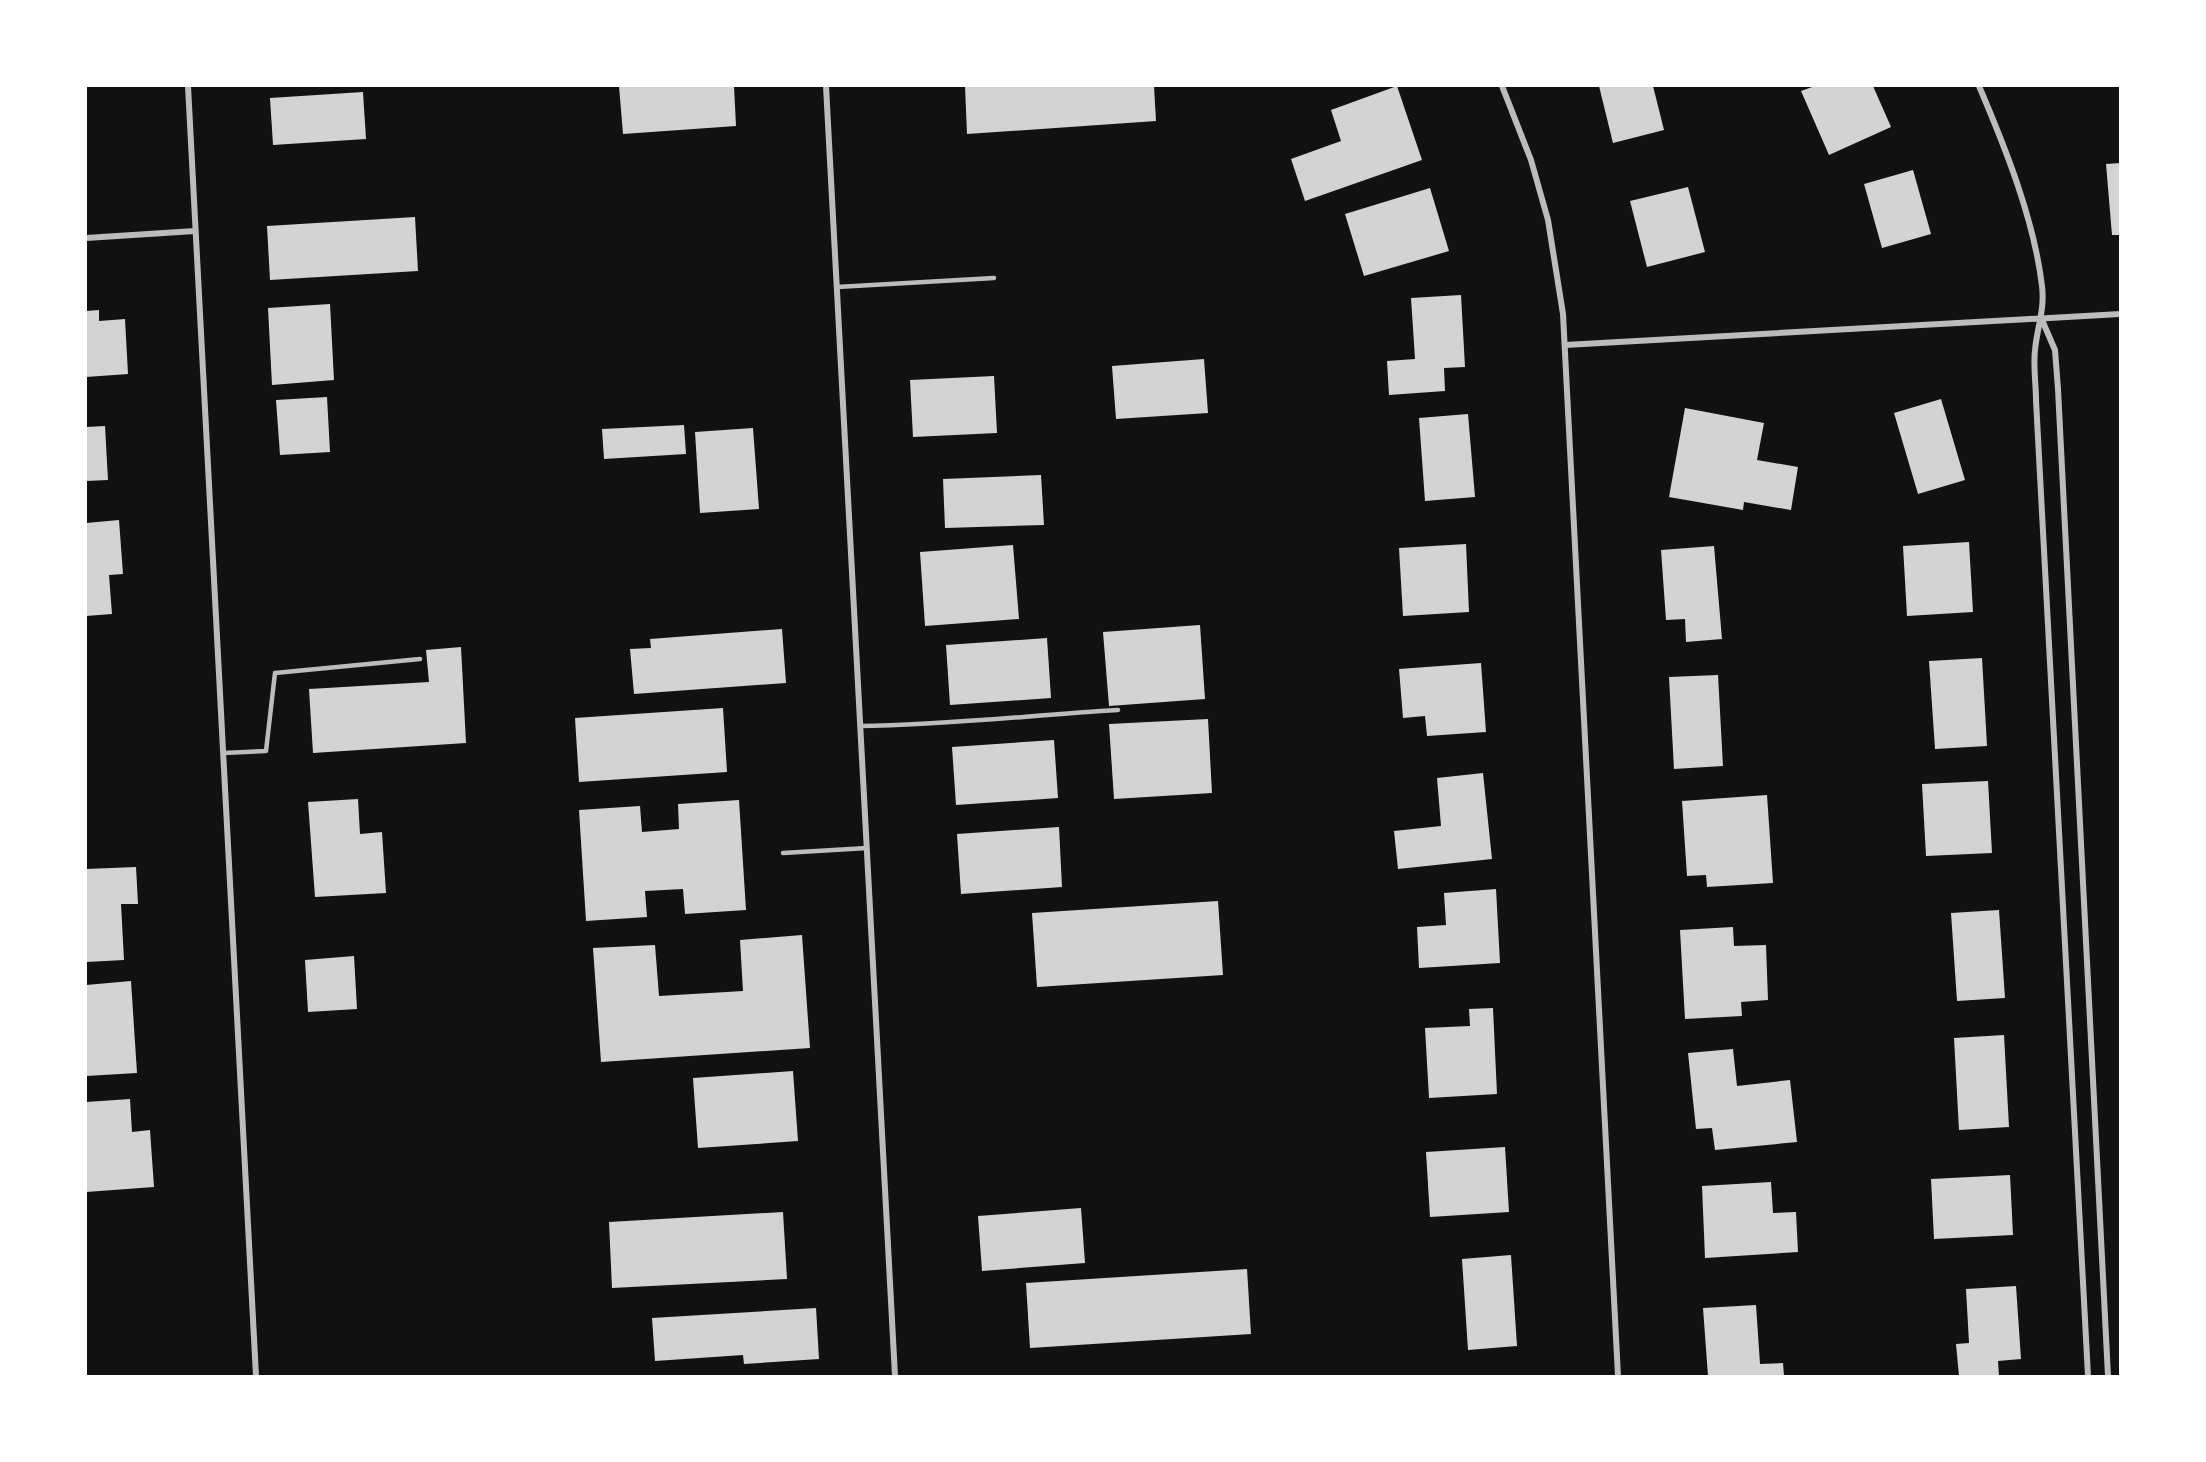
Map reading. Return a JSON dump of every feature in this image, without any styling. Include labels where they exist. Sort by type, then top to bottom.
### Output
[{"type":"street","points":[[188,86],[256,1377]]},
{"type":"street","points":[[826,86],[895,1377]]},
{"type":"street","points":[[1502,86],[1531,160],[1548,220],[1563,314],[1618,1377]]},
{"type":"street","points":[[1979,86],[2004,146],[2031,234],[2042,287],[2042,320],[2035,350],[2036,390],[2088,1377]]},
{"type":"street","points":[[86,238],[195,231]]},
{"type":"street","points":[[1565,345],[2121,314]]},
{"type":"street","points":[[2042,320],[2055,350],[2057,379],[2108,1377]]},
{"type":"lane","points":[[837,287],[994,278]]},
{"type":"lane","points":[[223,753],[266,751],[275,673],[420,659]]},
{"type":"lane","points":[[860,726],[911,725],[974,718],[1118,710]]},
{"type":"lane","points":[[783,853],[867,848]]},
{"type":"building","points":[[619,86],[734,86],[736,126],[623,134]]},
{"type":"building","points":[[965,86],[1154,86],[1156,121],[967,134]]},
{"type":"building","points":[[1397,86],[1422,160],[1305,201],[1291,159],[1341,141],[1331,110]]},
{"type":"building","points":[[1599,86],[1653,86],[1664,130],[1613,143]]},
{"type":"building","points":[[1815,86],[1873,86],[1891,127],[1829,155],[1801,91]]},
{"type":"building","points":[[363,92],[366,139],[273,145],[270,98]]},
{"type":"building","points":[[2120,163],[2120,235],[2112,235],[2106,164]]},
{"type":"building","points":[[1913,170],[1931,234],[1882,248],[1864,184]]},
{"type":"building","points":[[1688,187],[1705,252],[1647,267],[1630,201]]},
{"type":"building","points":[[1430,188],[1449,251],[1364,276],[1345,214]]},
{"type":"building","points":[[415,217],[418,271],[270,280],[267,226]]},
{"type":"building","points":[[1461,295],[1465,367],[1444,368],[1445,391],[1389,395],[1387,361],[1415,359],[1411,298]]},
{"type":"building","points":[[330,304],[334,380],[272,385],[268,308]]},
{"type":"building","points":[[99,310],[99,321],[125,319],[128,374],[86,377],[86,311]]},
{"type":"building","points":[[1204,359],[1208,413],[1116,419],[1112,366]]},
{"type":"building","points":[[994,376],[997,433],[913,437],[910,380]]},
{"type":"building","points":[[327,397],[330,452],[280,455],[276,400]]},
{"type":"building","points":[[1941,399],[1965,480],[1918,494],[1894,413]]},
{"type":"building","points":[[1685,408],[1764,423],[1757,460],[1798,467],[1791,510],[1744,502],[1743,510],[1669,497]]},
{"type":"building","points":[[1468,414],[1475,497],[1425,501],[1419,418]]},
{"type":"building","points":[[684,425],[686,454],[604,459],[602,429]]},
{"type":"building","points":[[105,426],[108,480],[86,481],[86,427]]},
{"type":"building","points":[[753,428],[759,509],[700,513],[695,432]]},
{"type":"building","points":[[1041,475],[1044,525],[945,528],[943,479]]},
{"type":"building","points":[[119,520],[123,574],[109,575],[112,614],[86,616],[86,523]]},
{"type":"building","points":[[1969,542],[1973,612],[1907,616],[1903,546]]},
{"type":"building","points":[[1466,544],[1469,612],[1403,616],[1399,548]]},
{"type":"building","points":[[1013,545],[1019,619],[925,626],[920,552]]},
{"type":"building","points":[[1714,546],[1722,639],[1686,642],[1685,619],[1666,620],[1661,550]]},
{"type":"building","points":[[1200,625],[1205,699],[1109,706],[1103,632]]},
{"type":"building","points":[[782,629],[786,683],[634,694],[630,649],[651,648],[650,639]]},
{"type":"building","points":[[1047,638],[1051,698],[950,705],[946,645]]},
{"type":"building","points":[[461,647],[466,743],[313,753],[309,689],[429,682],[426,650]]},
{"type":"building","points":[[1982,658],[1987,746],[1935,749],[1929,661]]},
{"type":"building","points":[[1481,663],[1486,732],[1427,736],[1425,716],[1403,718],[1399,669]]},
{"type":"building","points":[[1718,675],[1723,766],[1674,769],[1669,677]]},
{"type":"building","points":[[723,708],[727,772],[579,782],[575,718]]},
{"type":"building","points":[[1208,719],[1212,793],[1114,799],[1109,724]]},
{"type":"building","points":[[1054,740],[1058,798],[956,805],[952,747]]},
{"type":"building","points":[[1483,773],[1492,859],[1398,869],[1394,831],[1441,826],[1437,778]]},
{"type":"building","points":[[1988,781],[1992,853],[1926,856],[1922,784]]},
{"type":"building","points":[[1767,795],[1773,883],[1707,887],[1706,875],[1687,876],[1682,801]]},
{"type":"building","points":[[358,799],[360,834],[382,832],[386,893],[315,897],[308,802]]},
{"type":"building","points":[[739,800],[746,910],[685,914],[683,889],[645,891],[647,917],[586,921],[579,810],[640,806],[642,832],[679,829],[678,804]]},
{"type":"building","points":[[1059,827],[1062,887],[961,894],[957,834]]},
{"type":"building","points":[[136,867],[138,904],[121,904],[124,960],[86,962],[86,869]]},
{"type":"building","points":[[1496,889],[1500,963],[1419,968],[1417,927],[1446,925],[1444,893]]},
{"type":"building","points":[[1218,901],[1223,975],[1037,987],[1032,913]]},
{"type":"building","points":[[1999,910],[2005,998],[1957,1001],[1951,913]]},
{"type":"building","points":[[1733,927],[1734,946],[1766,945],[1768,1000],[1741,1002],[1742,1016],[1685,1019],[1680,930]]},
{"type":"building","points":[[802,935],[810,1048],[601,1062],[593,948],[655,945],[659,996],[743,991],[740,940]]},
{"type":"building","points":[[354,956],[357,1009],[308,1012],[305,960]]},
{"type":"building","points":[[131,981],[137,1073],[86,1076],[86,985]]},
{"type":"building","points":[[1493,1008],[1497,1094],[1429,1098],[1425,1028],[1470,1026],[1469,1009]]},
{"type":"building","points":[[2004,1035],[2009,1127],[1959,1130],[1954,1038]]},
{"type":"building","points":[[1733,1049],[1737,1086],[1790,1080],[1797,1142],[1715,1150],[1712,1128],[1696,1129],[1688,1053]]},
{"type":"building","points":[[793,1071],[798,1141],[698,1148],[693,1078]]},
{"type":"building","points":[[130,1099],[132,1132],[150,1130],[154,1187],[86,1192],[86,1102]]},
{"type":"building","points":[[1505,1147],[1509,1212],[1430,1217],[1426,1152]]},
{"type":"building","points":[[2010,1175],[2013,1235],[1934,1239],[1931,1179]]},
{"type":"building","points":[[1771,1182],[1773,1213],[1796,1212],[1798,1252],[1705,1258],[1702,1186]]},
{"type":"building","points":[[1081,1208],[1085,1263],[982,1271],[978,1216]]},
{"type":"building","points":[[783,1212],[787,1279],[612,1288],[609,1222]]},
{"type":"building","points":[[1511,1255],[1517,1346],[1468,1350],[1462,1259]]},
{"type":"building","points":[[1247,1269],[1251,1334],[1030,1348],[1026,1283]]},
{"type":"building","points":[[2016,1286],[2021,1359],[1998,1361],[1999,1376],[1959,1376],[1956,1344],[1969,1343],[1966,1289]]},
{"type":"building","points":[[1756,1305],[1760,1364],[1783,1363],[1784,1376],[1708,1376],[1703,1308]]},
{"type":"building","points":[[816,1308],[819,1359],[744,1364],[743,1355],[655,1361],[652,1318]]}]
